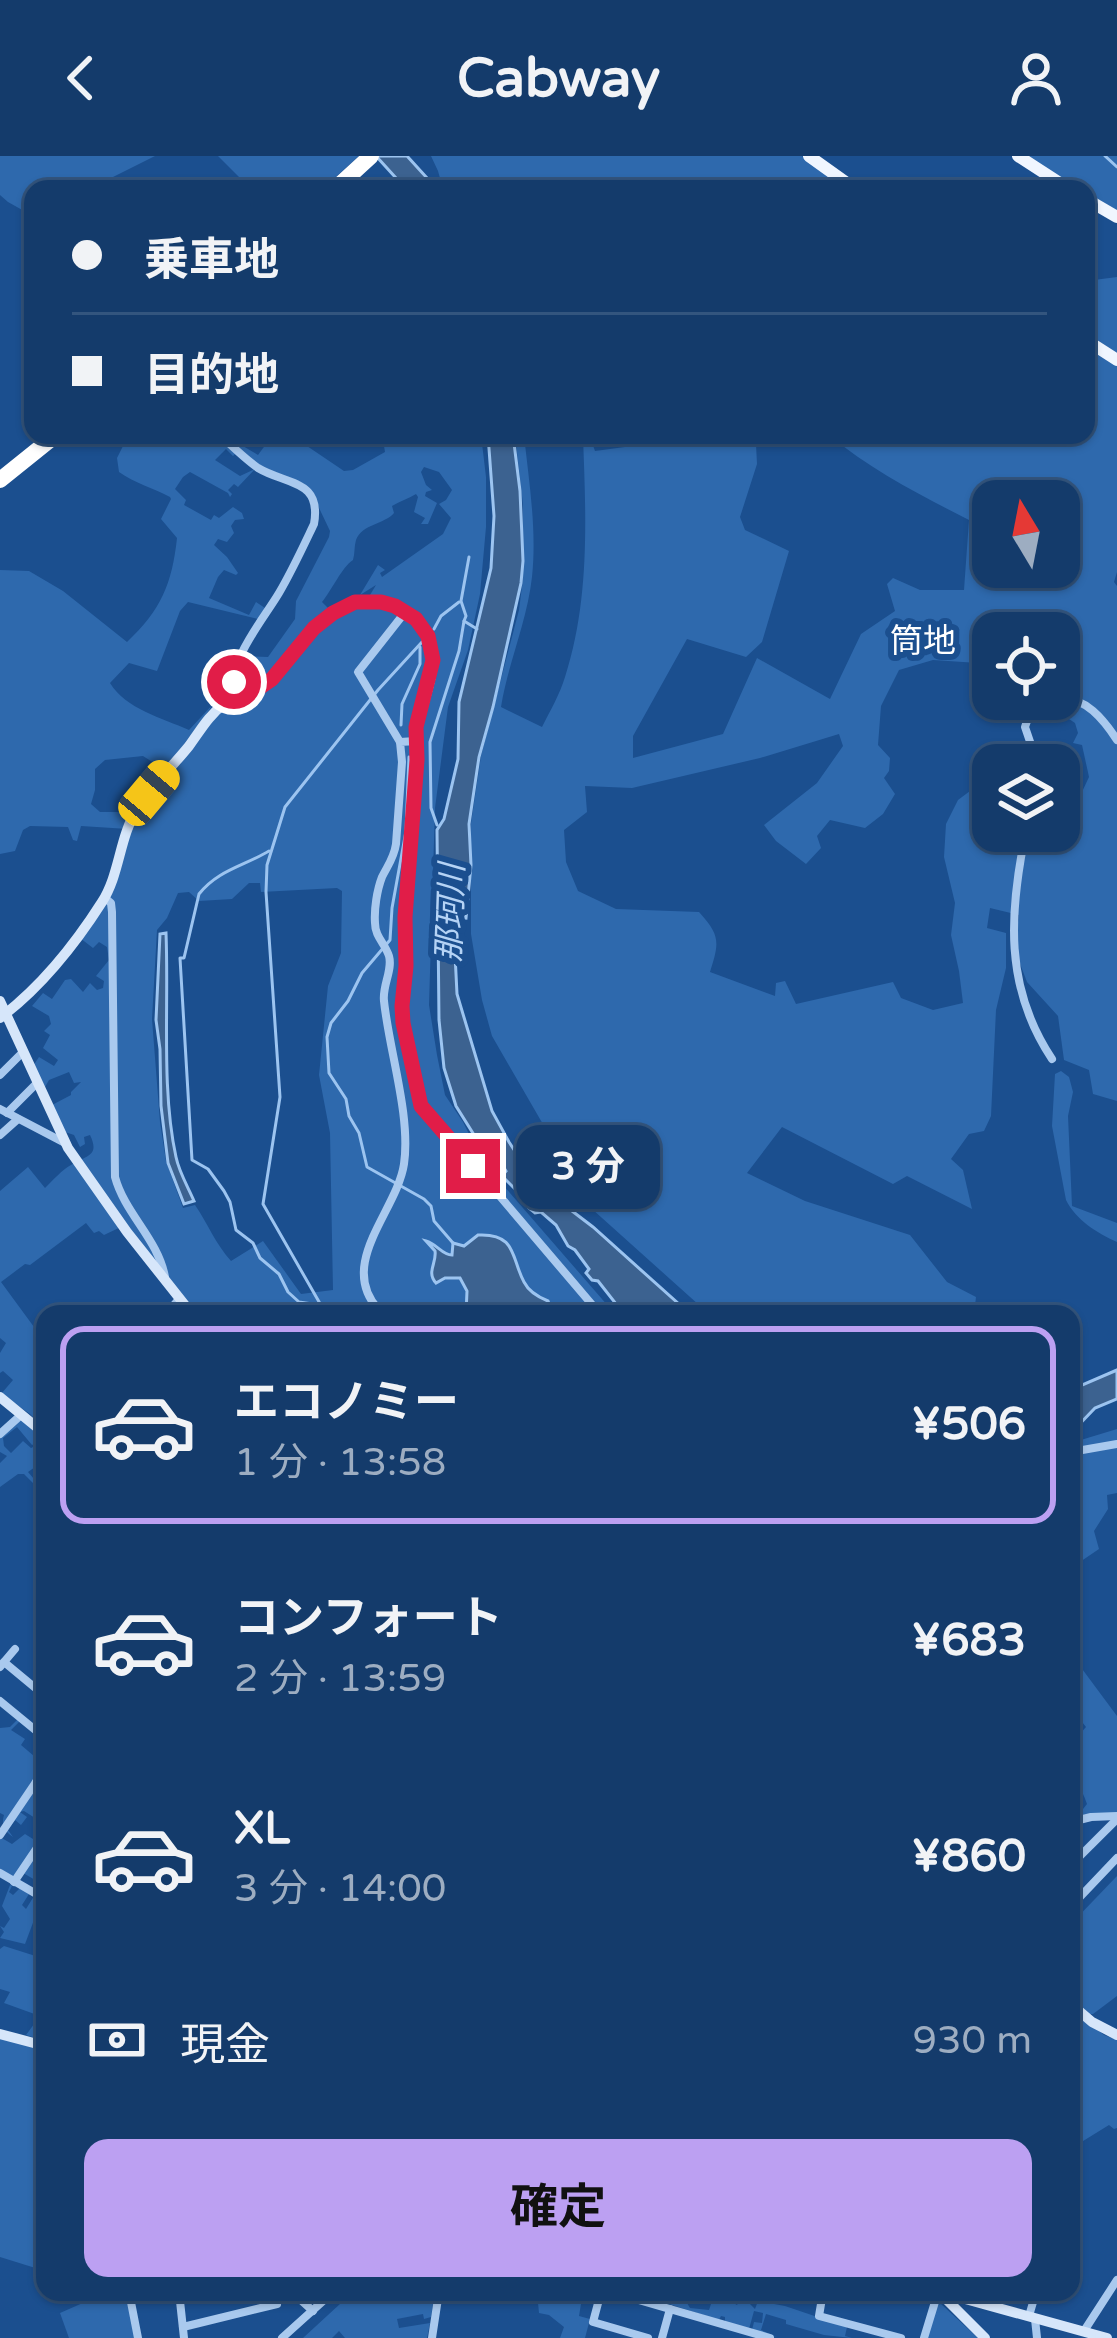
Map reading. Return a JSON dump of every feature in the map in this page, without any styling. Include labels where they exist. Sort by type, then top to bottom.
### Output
[{"type":"highway","points":[[349,180],[371,156]]},
{"type":"highway","points":[[352,180],[386,156]]},
{"type":"highway","points":[[0,467],[29,444]]},
{"type":"highway","points":[[0,480],[45,444]]},
{"type":"main road","points":[[809,156],[842,180]]},
{"type":"main road","points":[[1018,156],[1055,180]]},
{"type":"street","points":[[231,444],[259,468],[304,487],[316,513],[281,590],[247,645],[233,697]]},
{"type":"street","points":[[3,1016],[43,982],[105,898],[139,806],[212,714],[233,697],[272,679],[314,628],[344,606],[381,602],[406,611],[428,636],[433,660],[418,717],[405,917],[402,1006],[418,1100],[592,1305]]},
{"type":"street","points":[[374,1305],[365,1282],[366,1258],[404,1165],[404,1127],[383,996],[389,965],[376,935],[375,909],[382,878],[394,857],[402,762],[400,742],[358,672],[406,611]]},
{"type":"street","points":[[1080,702],[1095,712],[1117,740]]},
{"type":"street","points":[[400,742],[416,741]]},
{"type":"street","points":[[1022,852],[1013,958],[1034,1030],[1052,1059]]},
{"type":"street","points":[[105,898],[112,912],[115,1177],[127,1208],[163,1264],[166,1284]]},
{"type":"street","points":[[0,1001],[65,1143],[184,1305]]},
{"type":"street","points":[[0,1075],[23,1052]]},
{"type":"street","points":[[37,1083],[3,1111],[65,1143]]},
{"type":"street","points":[[0,1136],[18,1119]]},
{"type":"street","points":[[174,1305],[179,1299]]},
{"type":"street","points":[[0,1397],[36,1426]]},
{"type":"street","points":[[0,1435],[23,1414]]},
{"type":"street","points":[[1080,1450],[1117,1444]]},
{"type":"street","points":[[15,1649],[2,1664],[36,1689]]},
{"type":"street","points":[[0,1701],[36,1731]]},
{"type":"street","points":[[0,1835],[36,1782]]},
{"type":"street","points":[[1080,1822],[1117,1817]]},
{"type":"street","points":[[1080,1856],[1117,1817]]},
{"type":"street","points":[[14,1882],[36,1849]]},
{"type":"street","points":[[1080,1897],[1117,1858]]},
{"type":"street","points":[[0,1873],[36,1894]]},
{"type":"street","points":[[1080,2012],[1117,2036]]},
{"type":"street","points":[[0,2034],[36,2044]]},
{"type":"street","points":[[1084,2331],[1117,2280]]},
{"type":"street","points":[[130,2301],[138,2338]]},
{"type":"street","points":[[180,2301],[183,2333],[277,2304]]},
{"type":"street","points":[[302,2301],[313,2311]]},
{"type":"street","points":[[285,2337],[324,2301]]},
{"type":"street","points":[[432,2338],[438,2301]]},
{"type":"street","points":[[599,2301],[593,2322],[649,2338]]},
{"type":"street","points":[[642,2301],[770,2338]]},
{"type":"street","points":[[821,2301],[819,2315],[902,2338]]},
{"type":"street","points":[[924,2338],[936,2301]]},
{"type":"street","points":[[948,2301],[985,2338]]},
{"type":"street","points":[[992,2301],[1107,2338]]},
{"type":"street","points":[[1035,2301],[1032,2317],[1037,2338]]},
{"type":"street","points":[[662,2338],[670,2309]]},
{"type":"shaded area","points":[[0,156],[155,156],[107,180],[24,180],[24,211],[0,195]]},
{"type":"shaded area","points":[[218,156],[359,156],[332,180],[242,180]]},
{"type":"shaded area","points":[[431,156],[802,156],[836,180],[440,180]]},
{"type":"shaded area","points":[[1025,156],[1117,156],[1117,213],[1095,201],[1095,180],[1061,180]]},
{"type":"shaded area","points":[[1117,277],[1117,353],[1095,339],[1095,280]]},
{"type":"shaded area","points":[[1095,351],[1117,365],[1117,1101],[1093,1094],[1089,1070],[1064,1060],[1058,1016],[1027,982],[1019,961],[1019,915],[990,908],[987,928],[1006,933],[1006,968],[996,1010],[991,1116],[984,1131],[969,1134],[951,1159],[963,1170],[972,1209],[907,1176],[893,1184],[782,1127],[747,1173],[805,1201],[910,1235],[947,1282],[976,1297],[975,1305],[699,1305],[592,1209],[492,1036],[482,1000],[471,934],[471,823],[481,756],[523,578],[523,505],[516,444],[525,444],[532,506],[532,577],[501,707],[542,727],[563,683],[579,618],[585,528],[583,444],[592,444],[595,451],[647,444],[756,444],[757,464],[740,517],[745,530],[789,551],[762,642],[746,657],[687,639],[633,736],[633,758],[723,734],[757,658],[830,699],[861,634],[895,611],[887,584],[893,578],[920,590],[964,590],[969,520],[840,444],[1095,444]],"holes":[[[972,612],[1080,612],[1080,720],[1070,720],[1078,733],[1073,743],[1082,745],[1089,777],[1080,794],[1080,852],[972,852],[972,790],[958,800],[946,824],[944,857],[955,903],[951,935],[963,1003],[933,1010],[901,998],[893,982],[796,1004],[785,981],[776,983],[775,996],[710,972],[716,940],[699,912],[616,909],[578,891],[566,862],[564,830],[587,812],[585,786],[632,788],[839,734],[843,746],[817,783],[764,825],[806,864],[821,848],[817,836],[830,820],[865,828],[883,814],[895,794],[884,778],[890,758],[878,745],[881,706],[899,670],[933,660],[972,663]]]},
{"type":"shaded area","points":[[124,444],[248,444],[243,446],[258,455],[266,444],[294,444],[307,446],[344,471],[385,452],[384,444],[482,444],[486,527],[480,594],[468,650],[448,707],[435,808],[429,1005],[445,1095],[483,1162],[607,1305],[189,1305],[125,1225],[104,1235],[94,1233],[86,1223],[1,1282],[36,1330],[36,1420],[1,1394],[13,1380],[0,1373],[0,1353],[6,1343],[0,1338],[0,1191],[28,1167],[45,1188],[94,1147],[90,1135],[80,1147],[74,1135],[62,1131],[52,1105],[71,1095],[81,1082],[74,1083],[69,1072],[49,1080],[45,1087],[33,1066],[39,1057],[54,1066],[58,1060],[43,1048],[50,1035],[44,1031],[51,1024],[49,1016],[32,1006],[43,993],[52,999],[65,980],[71,979],[83,992],[90,983],[97,990],[103,988],[104,981],[96,976],[109,960],[107,947],[99,942],[93,948],[80,938],[100,912],[128,829],[81,826],[77,841],[68,827],[30,826],[23,830],[15,851],[0,854],[0,570],[29,571],[63,591],[127,642],[163,595],[177,538],[161,519],[170,497],[119,472],[117,458]],"holes":[[[226,449],[233,456],[238,451],[262,467],[303,483],[330,531],[296,601],[295,619],[268,657],[245,656],[238,690],[265,678],[328,608],[322,602],[353,560],[356,540],[363,531],[390,517],[392,506],[416,494],[414,512],[425,518],[421,524],[428,524],[437,503],[425,496],[432,490],[421,472],[424,467],[439,472],[452,490],[439,504],[451,518],[443,534],[382,577],[385,570],[378,565],[360,595],[376,585],[370,595],[396,601],[350,608],[321,628],[258,692],[228,703],[138,812],[100,812],[91,804],[95,769],[105,760],[143,756],[165,770],[215,702],[189,730],[135,706],[110,683],[129,663],[157,671],[180,611],[188,602],[258,619],[265,608],[256,602],[249,615],[209,598],[224,570],[238,573],[214,545],[218,539],[227,542],[235,520],[244,519],[242,513],[233,507],[211,520],[184,505],[186,500],[175,489],[190,472],[230,497],[228,490],[234,484],[238,487],[255,469],[240,476],[215,460]],[[249,883],[260,883],[261,892],[342,891],[341,953],[328,986],[319,1075],[330,1133],[333,1290],[301,1294],[263,1241],[231,1261],[195,1205],[183,1208],[166,1161],[152,1019],[157,930],[178,893],[189,892],[199,901],[232,899]]]},
{"type":"shaded area","points":[[1061,1071],[1069,1077],[1073,1092],[1068,1116],[1072,1206],[1117,1223],[1117,1242],[1088,1225],[1066,1200],[1052,1126],[1055,1074]]},
{"type":"shaded area","points":[[21,1418],[36,1432],[32,1445],[17,1427],[3,1438],[11,1453],[23,1441],[31,1448],[36,1446],[36,1466],[28,1472],[36,1481],[18,1474],[0,1487],[0,1463],[7,1456],[0,1452],[0,1437]]},
{"type":"shaded area","points":[[1117,1429],[1117,1493],[1107,1495],[1108,1509],[1094,1531],[1099,1549],[1080,1562],[1080,1440]]},
{"type":"shaded area","points":[[1080,1666],[1117,1716],[1117,1814],[1080,1819],[1080,1810],[1087,1804],[1080,1788],[1080,1734],[1086,1727],[1080,1719]]},
{"type":"shaded area","points":[[20,1721],[11,1730],[25,1739],[21,1745],[36,1758],[36,1817],[20,1812],[27,1817],[21,1825],[15,1820],[8,1830],[13,1837],[4,1828],[0,1813],[0,1728]]},
{"type":"shaded area","points":[[25,1834],[33,1839],[36,1835],[36,1880],[23,1873],[15,1878],[0,1872],[0,1837],[12,1844]]},
{"type":"shaded area","points":[[1117,1876],[1117,1996],[1093,2014],[1080,2007],[1080,1915]]},
{"type":"shaded area","points":[[10,1885],[13,1895],[20,1888],[29,1894],[22,1905],[26,1909],[36,1897],[36,1921],[25,1944],[0,1938],[4,1932],[0,1926],[4,1928],[10,1919],[2,1906]]},
{"type":"shaded area","points":[[4,1946],[36,1956],[36,2015],[4,2003],[10,1992],[0,1989],[0,1949]]},
{"type":"shaded area","points":[[1085,2020],[1117,2040],[1117,2128],[1109,2125],[1080,2143],[1080,2045],[1080,2021]]},
{"type":"shaded area","points":[[0,2036],[36,2046],[36,2268],[0,2257]]},
{"type":"shaded area","points":[[127,2301],[135,2338],[69,2338],[60,2313],[85,2302]]},
{"type":"shaded area","points":[[343,2301],[434,2301],[431,2317],[397,2319],[399,2328],[430,2323],[427,2338],[345,2338],[339,2331],[332,2338],[303,2338]]},
{"type":"shaded area","points":[[582,2301],[579,2316],[590,2319],[585,2338],[560,2338],[564,2327],[539,2313],[538,2303],[524,2303]]},
{"type":"shaded area","points":[[682,2301],[690,2308],[709,2310],[712,2301],[737,2305],[747,2301],[755,2309],[758,2301],[785,2306],[847,2327],[845,2336],[852,2338],[824,2335],[766,2314],[761,2330],[777,2337],[752,2330],[754,2322],[762,2323],[763,2313],[754,2311],[749,2329],[725,2322],[725,2317],[719,2320],[669,2304]]},
{"type":"shaded area","points":[[941,2304],[978,2338],[927,2338]]},
{"type":"water","points":[[376,156],[407,156],[429,180],[398,180]]},
{"type":"water","name":"那珂川","points":[[489,444],[514,444],[521,583],[479,757],[469,824],[466,918],[456,917],[454,934],[457,994],[492,1111],[526,1168],[680,1305],[617,1305],[592,1280],[556,1225],[529,1208],[534,1202],[502,1176],[506,1171],[496,1154],[481,1146],[456,1106],[444,1068],[437,830],[458,759],[459,702],[491,568],[494,516]]},
{"type":"water","points":[[166,933],[171,1131],[177,1163],[194,1201],[184,1204],[168,1163],[161,1106],[156,1020],[160,934]]},
{"type":"water","points":[[478,1235],[500,1238],[511,1249],[526,1286],[550,1305],[466,1305],[467,1291],[460,1278],[436,1283],[432,1275],[435,1251],[426,1241],[452,1255],[453,1243],[464,1246]]},
{"type":"water","points":[[1117,1370],[1117,1399],[1095,1408],[1080,1424],[1080,1387]]},
{"type":"waterway","points":[[1105,156],[1117,167]]},
{"type":"waterway","points":[[469,557],[461,601],[464,621],[477,629]]},
{"type":"waterway","points":[[434,629],[441,616],[459,602]]},
{"type":"waterway","points":[[437,825],[431,808],[430,742],[464,621]]},
{"type":"waterway","points":[[321,1305],[263,1204],[280,1097],[267,865],[285,807],[422,642]]},
{"type":"waterway","points":[[401,725],[402,704],[420,664],[420,647]]},
{"type":"waterway","points":[[409,757],[406,831],[390,940],[362,973],[331,1023],[329,1073],[346,1099],[367,1167],[424,1199],[434,1221],[453,1243]]},
{"type":"waterway","points":[[269,851],[223,874],[199,894],[184,958],[180,958],[192,1160],[208,1169],[230,1202],[236,1230],[253,1243],[288,1292],[299,1302],[319,1305]]},
{"type":"district","name":"筒地","points":[[923,641]]},
{"type":"route","points":[[234,682],[233,697],[264,685],[314,628],[355,602],[381,602],[406,611],[428,636],[433,660],[416,727],[403,1023],[418,1100],[473,1166]]}]
